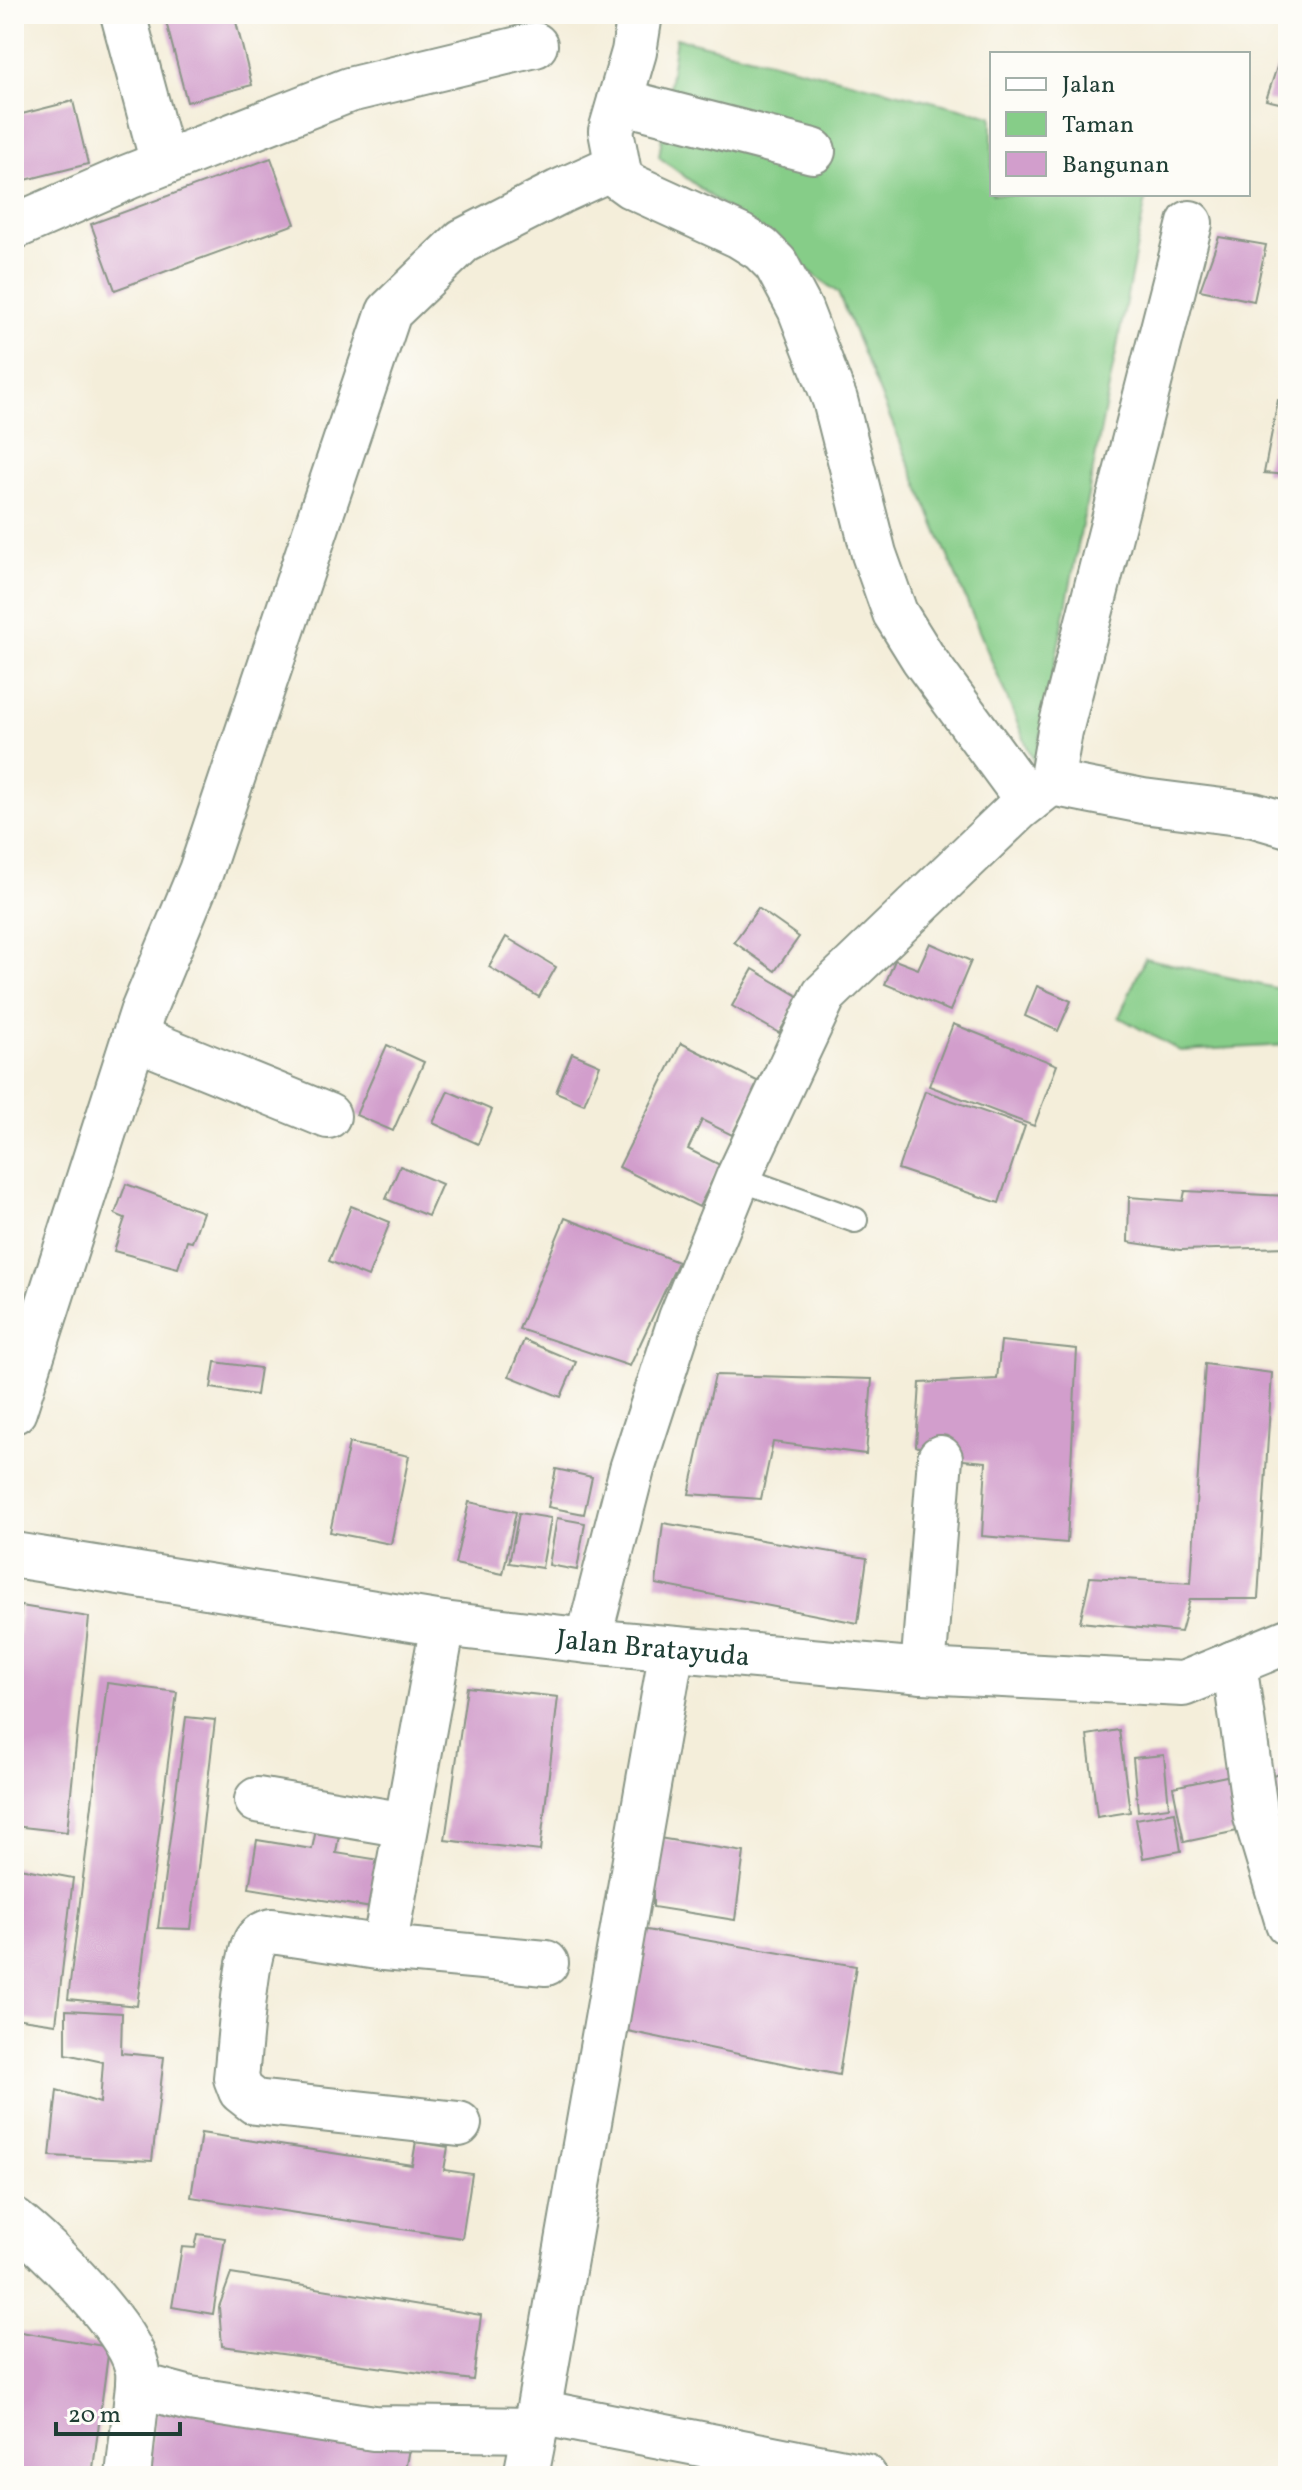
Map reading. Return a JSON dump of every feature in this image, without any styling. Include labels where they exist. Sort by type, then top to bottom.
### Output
[{"type":"street","points":[[123,14],[163,163]]},
{"type":"street","points":[[640,14],[634,52],[611,131],[620,178],[631,186],[740,236],[761,249],[776,264],[800,309],[835,400],[874,554],[895,613],[923,658],[1039,792],[1254,815],[1288,825]]},
{"type":"street","points":[[14,227],[163,163],[349,90],[535,45]]},
{"type":"street","points":[[620,101],[813,151]]},
{"type":"street","points":[[14,1411],[134,1037],[201,871],[389,312],[463,241],[616,166]]},
{"type":"street","points":[[588,1641],[637,1454],[681,1318],[738,1178],[824,995],[1039,792],[1060,731],[1190,223]]},
{"type":"street","points":[[134,1037],[328,1116]]},
{"type":"street","points":[[923,1671],[940,1458]]},
{"type":"street","name":"Jalan Bratayuda","points":[[14,1555],[443,1624],[588,1641],[923,1671],[1183,1684],[1288,1641]]},
{"type":"street","points":[[384,1948],[443,1624]]},
{"type":"street","points":[[526,2476],[672,1649]]},
{"type":"street","points":[[1234,1663],[1256,1817],[1288,1923]]},
{"type":"street","points":[[257,1800],[406,1825]]},
{"type":"street","points":[[459,2124],[255,2102],[238,2086],[236,2078],[253,1945],[260,1936],[272,1931],[384,1948],[546,1963]]},
{"type":"street","points":[[14,2221],[75,2280],[124,2337],[138,2368],[128,2476]]},
{"type":"street","points":[[138,2385],[190,2399],[374,2428],[536,2421],[864,2476]]},
{"type":"lane","points":[[738,1178],[855,1220]]},
{"type":"green space","points":[[676,38],[990,116],[990,196],[1147,196],[1035,765],[838,293],[659,157]]},
{"type":"green space","points":[[1145,958],[1288,991],[1288,1045],[1180,1051],[1119,1017]]},
{"type":"building","points":[[164,14],[234,14],[252,85],[187,102]]},
{"type":"building","points":[[1288,37],[1288,105],[1266,100]]},
{"type":"building","points":[[73,101],[88,164],[14,183],[14,116]]},
{"type":"building","points":[[271,158],[295,224],[115,290],[91,224]]},
{"type":"building","points":[[1219,237],[1266,245],[1254,301],[1200,290]]},
{"type":"building","points":[[1278,400],[1288,402],[1288,475],[1264,473]]},
{"type":"building","points":[[758,908],[799,937],[775,971],[734,942]]},
{"type":"building","points":[[506,937],[556,967],[539,997],[489,967]]},
{"type":"building","points":[[930,943],[971,961],[950,1011],[885,984],[895,960],[918,969]]},
{"type":"building","points":[[753,969],[800,997],[779,1033],[732,1006]]},
{"type":"building","points":[[1037,986],[1071,1001],[1058,1031],[1025,1016]]},
{"type":"building","points":[[953,1024],[1057,1065],[1034,1126],[929,1086]]},
{"type":"building","points":[[681,1043],[759,1082],[732,1135],[702,1120],[688,1149],[720,1165],[699,1207],[619,1167]]},
{"type":"building","points":[[387,1045],[424,1062],[393,1131],[356,1115]]},
{"type":"building","points":[[572,1053],[600,1065],[584,1104],[556,1092]]},
{"type":"building","points":[[448,1091],[492,1110],[478,1144],[433,1123]]},
{"type":"building","points":[[925,1091],[1025,1126],[999,1203],[898,1169]]},
{"type":"building","points":[[400,1166],[442,1184],[428,1216],[386,1199]]},
{"type":"building","points":[[126,1184],[203,1212],[192,1242],[187,1241],[178,1268],[114,1251],[125,1218],[115,1214]]},
{"type":"building","points":[[1185,1191],[1288,1196],[1288,1247],[1180,1250],[1128,1242],[1129,1197],[1183,1201]]},
{"type":"building","points":[[351,1206],[390,1222],[368,1277],[329,1261]]},
{"type":"building","points":[[565,1218],[678,1262],[630,1366],[519,1329]]},
{"type":"building","points":[[524,1340],[576,1362],[561,1397],[509,1376]]},
{"type":"building","points":[[1001,1341],[1077,1349],[1067,1543],[982,1536],[986,1462],[940,1458],[916,1446],[920,1383],[997,1379]]},
{"type":"building","points":[[215,1362],[260,1368],[256,1395],[211,1388]]},
{"type":"building","points":[[1205,1364],[1272,1373],[1258,1599],[1190,1599],[1181,1632],[1080,1622],[1090,1577],[1191,1583]]},
{"type":"building","points":[[715,1375],[872,1379],[866,1454],[773,1442],[761,1499],[689,1494]]},
{"type":"building","points":[[349,1443],[409,1456],[391,1544],[330,1532]]},
{"type":"building","points":[[556,1469],[592,1477],[584,1514],[548,1507]]},
{"type":"building","points":[[469,1502],[516,1512],[503,1574],[455,1564]]},
{"type":"building","points":[[519,1513],[551,1518],[542,1568],[509,1563]]},
{"type":"building","points":[[557,1518],[585,1523],[577,1570],[549,1565]]},
{"type":"building","points":[[663,1523],[867,1558],[858,1623],[656,1584]]},
{"type":"building","points":[[21,1606],[89,1617],[67,1832],[14,1826],[14,1689]]},
{"type":"building","points":[[107,1683],[177,1692],[137,2006],[68,1999]]},
{"type":"building","points":[[467,1687],[558,1697],[540,1851],[445,1840]]},
{"type":"building","points":[[186,1717],[215,1720],[191,1929],[158,1928]]},
{"type":"building","points":[[1119,1730],[1130,1812],[1097,1817],[1087,1735]]},
{"type":"building","points":[[1164,1755],[1169,1807],[1138,1811],[1133,1758]]},
{"type":"building","points":[[1288,1768],[1288,1832],[1265,1779]]},
{"type":"building","points":[[1236,1774],[1247,1829],[1184,1842],[1173,1787]]},
{"type":"building","points":[[1175,1812],[1181,1851],[1143,1858],[1136,1819]]},
{"type":"building","points":[[317,1825],[340,1829],[336,1853],[386,1861],[378,1909],[249,1888],[257,1840],[312,1849]]},
{"type":"building","points":[[653,1837],[744,1852],[735,1920],[653,1907]]},
{"type":"building","points":[[14,1867],[73,1878],[56,2024],[14,2018]]},
{"type":"building","points":[[641,1929],[856,1966],[839,2075],[623,2030]]},
{"type":"building","points":[[66,2010],[122,2013],[121,2053],[164,2057],[152,2161],[50,2156],[57,2090],[100,2103],[103,2062],[66,2054]]},
{"type":"building","points":[[201,2133],[412,2165],[416,2142],[448,2147],[444,2170],[472,2174],[462,2238],[191,2197]]},
{"type":"building","points":[[198,2234],[225,2238],[213,2314],[172,2307],[182,2247],[195,2248]]},
{"type":"building","points":[[231,2274],[481,2315],[473,2380],[222,2346],[219,2307]]},
{"type":"building","points":[[21,2332],[109,2347],[92,2476],[14,2476],[14,2413]]},
{"type":"building","points":[[156,2406],[410,2443],[404,2476],[187,2476],[147,2472]]}]
